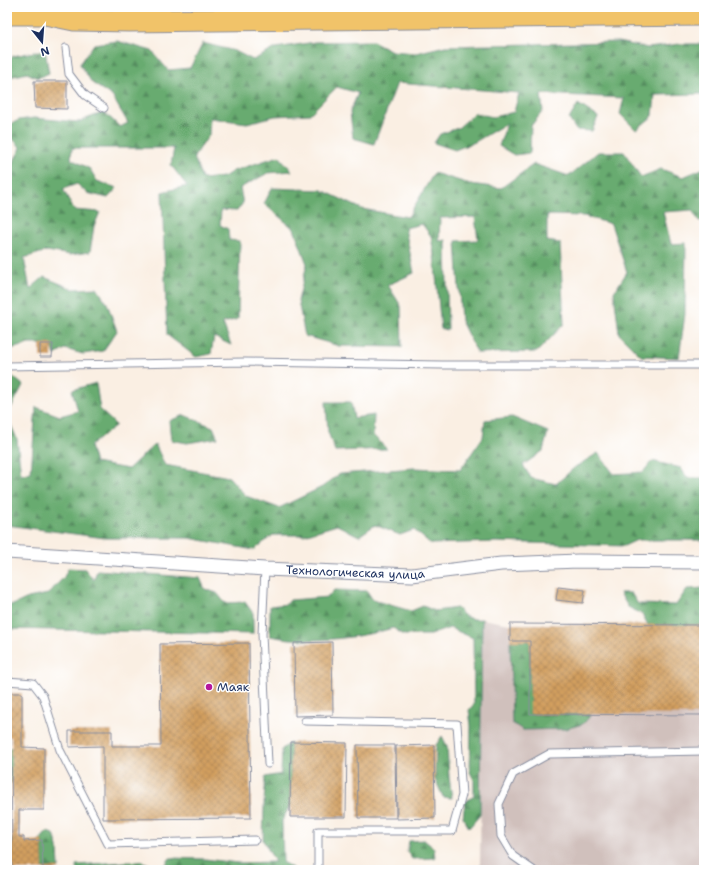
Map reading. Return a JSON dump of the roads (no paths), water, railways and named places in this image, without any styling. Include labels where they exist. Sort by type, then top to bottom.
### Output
[{"type":"main road","points":[[7,29],[12,25],[39,14],[73,7]]},
{"type":"main road","points":[[7,14],[39,14],[74,20],[129,21],[704,15]]},
{"type":"street","name":"Технологическая улица","points":[[7,552],[265,569],[412,575],[501,564],[578,561],[704,562]]},
{"type":"lane","points":[[66,48],[69,74],[85,95],[104,108]]},
{"type":"lane","points":[[7,366],[240,362],[442,365],[704,365]]},
{"type":"lane","points":[[265,569],[262,634],[268,764]]},
{"type":"lane","points":[[7,681],[34,683],[43,696],[60,750],[108,844],[254,840]]},
{"type":"lane","points":[[305,721],[457,724],[462,795],[452,831],[318,830],[318,870]]},
{"type":"lane","points":[[533,870],[513,856],[501,836],[499,804],[513,774],[549,754],[704,751]]},
{"type":"place","name":"Маяк","points":[[209,687]]}]
